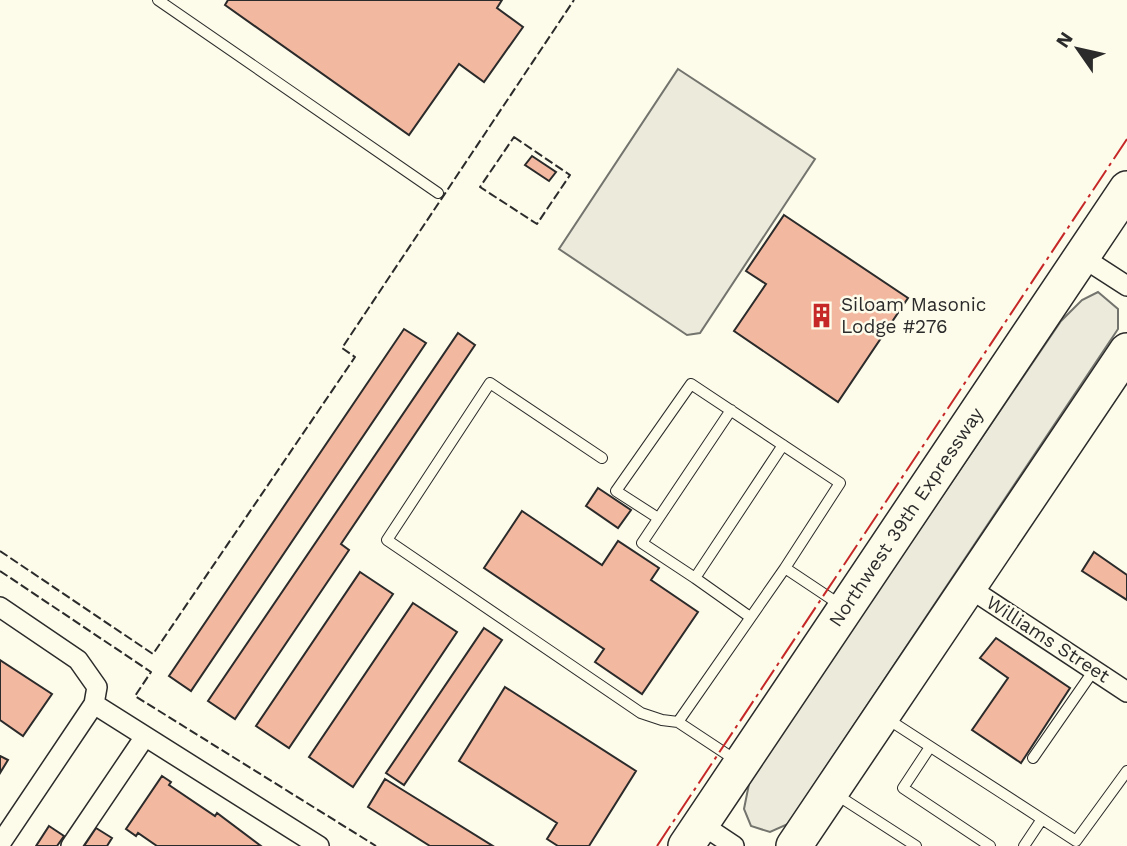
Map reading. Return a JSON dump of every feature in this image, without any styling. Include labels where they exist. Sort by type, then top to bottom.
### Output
[{"type":"highway","name":"Northwest 39th Expressway","points":[[693,835],[1127,189]]},
{"type":"highway","points":[[794,846],[1127,351]]},
{"type":"street","points":[[1082,257],[1127,286]]},
{"type":"street","name":"Williams Street","points":[[968,587],[1127,692]]},
{"type":"street","points":[[0,607],[78,660],[97,687],[94,704],[0,844]]},
{"type":"street","points":[[94,704],[318,846]]},
{"type":"street","points":[[71,846],[144,738]]},
{"type":"street","points":[[693,835],[734,846]]},
{"type":"lane","points":[[158,0],[438,193]]},
{"type":"lane","points":[[601,458],[490,383],[387,540],[641,713],[678,722],[740,764]]},
{"type":"lane","points":[[658,518],[616,491],[691,384],[840,483],[785,568],[678,722]]},
{"type":"lane","points":[[732,410],[642,543],[750,617]]},
{"type":"lane","points":[[695,578],[783,445]]},
{"type":"lane","points":[[785,568],[846,608]]},
{"type":"lane","points":[[1034,758],[1094,670]]},
{"type":"lane","points":[[882,716],[1076,841],[1127,772]]},
{"type":"lane","points":[[930,747],[903,789],[990,846]]},
{"type":"lane","points":[[831,792],[916,846]]},
{"type":"lane","points":[[1024,846],[1042,819]]},
{"type":"shaded area","points":[[678,69],[815,159],[700,333],[687,335],[559,249]]},
{"type":"shaded area","points":[[1098,292],[1118,309],[1118,329],[788,824],[770,832],[751,826],[744,809],[750,779],[1061,321],[1082,300]]},
{"type":"building","points":[[228,0],[502,0],[497,8],[523,27],[484,82],[459,64],[409,135],[225,5]]},
{"type":"building","points":[[532,156],[556,172],[549,181],[525,165]]},
{"type":"building","name":"Siloam Masonic Lodge #276","points":[[784,215],[908,298],[838,402],[734,331],[766,284],[746,271]]},
{"type":"building","points":[[404,329],[426,343],[191,691],[169,676]]},
{"type":"building","points":[[458,333],[475,345],[341,544],[349,550],[235,719],[208,701]]},
{"type":"building","points":[[598,488],[631,510],[618,528],[586,506]]},
{"type":"building","points":[[522,511],[602,565],[618,541],[659,568],[651,580],[698,612],[642,694],[595,662],[604,649],[484,568]]},
{"type":"building","points":[[1094,552],[1127,575],[1127,600],[1082,571]]},
{"type":"building","points":[[360,572],[393,594],[289,748],[256,726]]},
{"type":"building","points":[[413,603],[457,632],[353,787],[309,757]]},
{"type":"building","points":[[484,628],[502,640],[404,785],[386,773]]},
{"type":"building","points":[[996,638],[1070,688],[1021,763],[972,730],[1008,678],[980,658]]},
{"type":"building","points":[[0,660],[52,694],[23,736],[0,720]]},
{"type":"building","points":[[505,687],[636,771],[589,846],[558,846],[547,839],[557,823],[459,761]]},
{"type":"building","points":[[0,756],[8,760],[0,773]]},
{"type":"building","points":[[162,776],[171,782],[169,785],[215,816],[217,813],[261,846],[157,846],[138,833],[136,836],[126,829]]},
{"type":"building","points":[[385,779],[493,846],[430,846],[368,807]]},
{"type":"building","points":[[49,826],[64,836],[57,846],[36,846]]},
{"type":"building","points":[[96,828],[112,838],[107,846],[84,846]]},
{"type":"fence","points":[[0,551],[153,654],[355,357],[342,348],[574,0]]},
{"type":"fence","points":[[514,137],[570,175],[537,224],[480,187],[514,137]]},
{"type":"fence","points":[[0,571],[151,672],[135,696],[376,846]]},
{"type":"power","points":[[657,846],[1127,139]]},
{"type":"place","name":"Siloam Masonic Lodge #276","points":[[821,315]]}]
